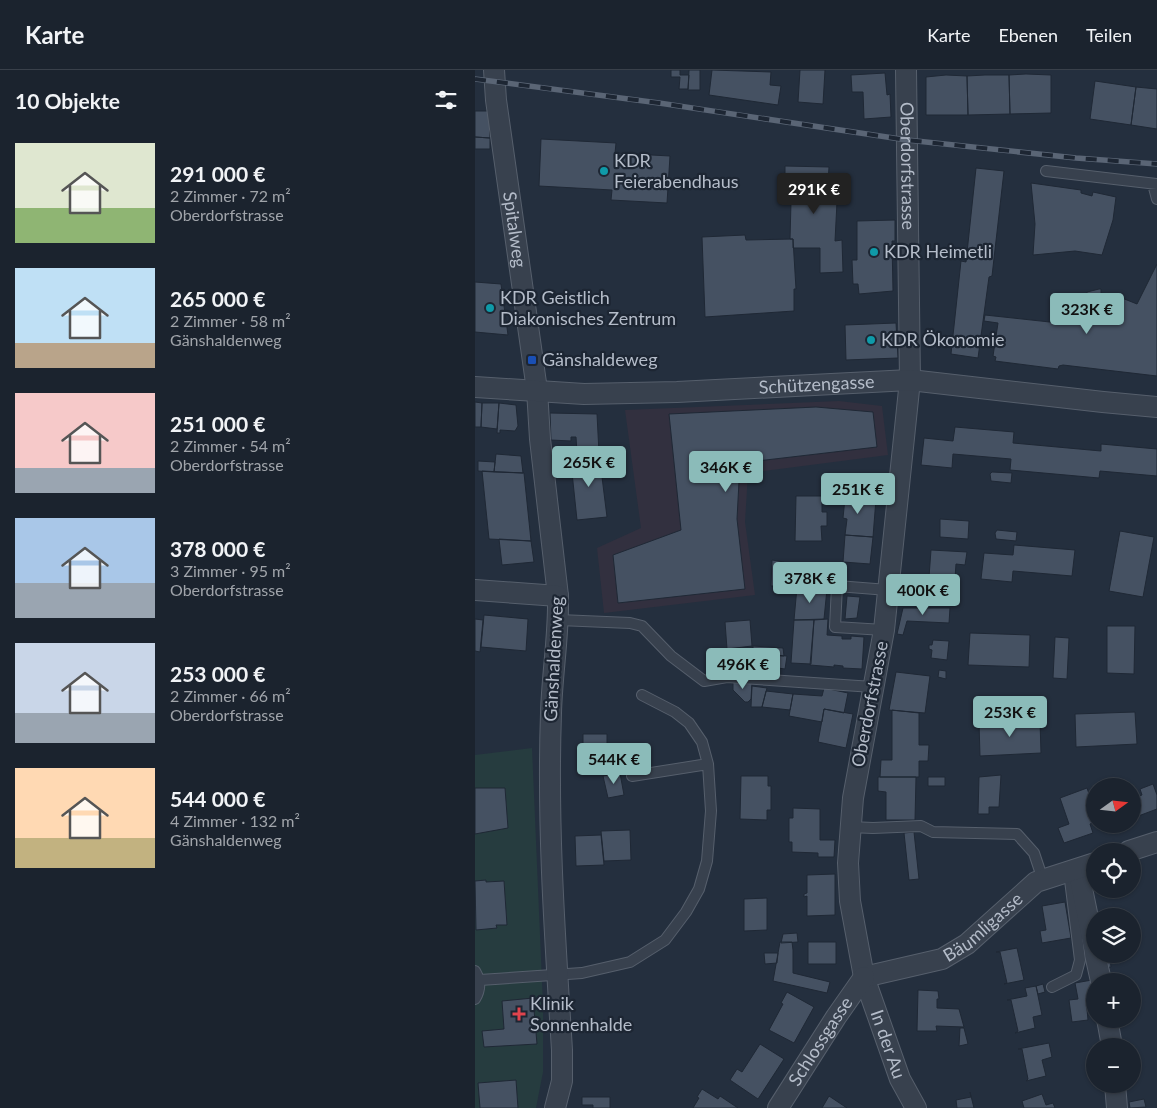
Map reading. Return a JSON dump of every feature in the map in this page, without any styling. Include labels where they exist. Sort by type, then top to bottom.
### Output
[{"type":"street","name":"Spitalweg","points":[[494,70],[496,100],[537,390]]},
{"type":"street","name":"Oberdorfstrasse","points":[[864,977],[850,900],[848,863],[853,798],[884,630],[910,380],[906,70]]},
{"type":"street","name":"Schützengasse","points":[[475,387],[584,394],[910,380],[1157,407]]},
{"type":"street","name":"Gänshaldenweg","points":[[537,390],[540,439],[558,596],[559,620],[556,637],[551,712],[550,803],[562,1050],[562,1081],[555,1108]]},
{"type":"street","points":[[475,590],[558,596]]},
{"type":"street","points":[[1141,847],[1157,842]]},
{"type":"street","points":[[1081,868],[1088,908]]},
{"type":"street","name":"Bäumligasse","points":[[864,977],[942,959],[967,944],[1035,882],[1081,868]]},
{"type":"street","name":"Schlossgasse","points":[[779,1108],[836,1017],[864,977]]},
{"type":"street","name":"In der Au","points":[[864,977],[900,1079],[916,1108]]},
{"type":"street","points":[[1116,1093],[1117,1108]]},
{"type":"lane","points":[[1046,171],[1155,184],[1157,199]]},
{"type":"lane","points":[[884,630],[835,627],[837,586],[888,590]]},
{"type":"lane","points":[[559,620],[630,623],[643,626],[671,656],[704,681],[727,677],[873,687]]},
{"type":"lane","points":[[475,1000],[480,991],[477,975],[557,975],[582,973],[630,962],[665,940],[686,912],[699,889],[707,861],[711,811],[708,764],[702,742],[689,723],[675,712],[642,695]]},
{"type":"lane","points":[[632,776],[708,764]]},
{"type":"lane","points":[[850,827],[921,826],[933,832],[1017,834],[1034,853],[1043,880]]},
{"type":"lane","points":[[1052,987],[1076,975],[1080,960],[1081,868]]},
{"type":"shaded area","points":[[839,401],[882,406],[888,455],[748,473],[745,522],[755,595],[604,613],[597,548],[641,528],[625,410]]},
{"type":"green space","points":[[532,748],[543,1005],[543,1072],[536,1108],[475,1108],[475,755]]},
{"type":"building","points":[[671,70],[680,70],[680,75],[689,75],[688,89],[679,89],[680,77],[671,77]]},
{"type":"building","points":[[689,70],[700,70],[700,90],[688,90]]},
{"type":"building","points":[[712,70],[771,72],[770,85],[781,86],[778,105],[709,95]]},
{"type":"building","points":[[800,70],[825,70],[823,104],[798,102]]},
{"type":"building","points":[[885,73],[887,95],[890,94],[891,117],[864,119],[863,92],[852,92],[851,75]]},
{"type":"building","points":[[946,75],[967,76],[968,115],[926,115],[926,77]]},
{"type":"building","points":[[1009,75],[1051,75],[1051,113],[1010,114]]},
{"type":"building","points":[[1009,75],[1010,114],[968,115],[967,76]]},
{"type":"building","points":[[1095,81],[1136,87],[1131,125],[1090,119]]},
{"type":"building","points":[[1136,87],[1157,89],[1157,129],[1131,125]]},
{"type":"building","points":[[475,111],[489,111],[490,138],[475,137]]},
{"type":"building","points":[[475,137],[490,138],[490,149],[475,149]]},
{"type":"building","name":"KDR Feierabendhaus","points":[[541,139],[616,143],[615,153],[670,156],[667,203],[611,200],[612,190],[539,186]]},
{"type":"building","points":[[785,166],[829,167],[827,201],[837,202],[835,241],[842,240],[843,272],[820,273],[820,248],[793,248],[793,239],[790,239],[791,202],[785,202]]},
{"type":"building","points":[[976,168],[1004,171],[992,276],[989,277],[978,358],[951,354],[961,261],[966,262]]},
{"type":"building","points":[[1031,183],[1081,190],[1081,193],[1092,196],[1093,192],[1116,197],[1113,220],[1102,255],[1075,251],[1033,255],[1035,224]]},
{"type":"building","name":"KDR Heimetli","points":[[895,220],[895,241],[892,241],[893,291],[859,294],[858,284],[853,284],[852,260],[857,260],[857,221]]},
{"type":"building","points":[[745,235],[746,240],[793,239],[796,289],[794,289],[794,311],[705,317],[702,237]]},
{"type":"building","points":[[1157,264],[1157,376],[1063,365],[1059,366],[1058,369],[995,361],[996,357],[993,356],[998,323],[984,321],[985,315],[1059,323],[1061,299],[1085,301],[1087,292],[1099,289],[1101,289],[1101,293],[1112,294],[1137,304]]},
{"type":"building","name":"KDR Geistlich Diakonisches Zentrum","points":[[475,282],[501,284],[508,335],[475,332]]},
{"type":"building","name":"KDR Ökonomie","points":[[896,323],[898,358],[846,360],[845,325]]},
{"type":"building","points":[[475,402],[482,403],[481,427],[475,427]]},
{"type":"building","points":[[482,403],[499,403],[497,429],[481,427]]},
{"type":"building","points":[[499,403],[516,405],[518,426],[515,431],[500,430],[500,433],[497,433]]},
{"type":"building","points":[[816,407],[873,412],[877,447],[740,463],[737,519],[745,589],[618,603],[613,555],[681,530],[669,414]]},
{"type":"building","points":[[550,413],[597,414],[599,453],[577,453],[576,437],[571,437],[571,441],[551,440]]},
{"type":"building","points":[[955,427],[1014,432],[1013,443],[1101,451],[1101,444],[1157,449],[1157,476],[1100,471],[1099,478],[1010,470],[1011,459],[953,454],[952,468],[921,465],[924,438],[953,441]]},
{"type":"building","points":[[581,453],[599,453],[607,517],[577,520],[571,463],[582,462]]},
{"type":"building","points":[[496,454],[521,456],[523,473],[494,472]]},
{"type":"building","points":[[478,461],[495,462],[494,472],[478,471]]},
{"type":"building","points":[[482,471],[524,473],[531,541],[489,539]]},
{"type":"building","points":[[992,472],[1012,473],[1011,483],[991,481],[990,474]]},
{"type":"building","points":[[839,495],[876,499],[873,537],[845,535],[847,519],[843,518],[845,498],[822,498],[822,496]]},
{"type":"building","points":[[796,496],[822,496],[822,512],[827,512],[827,526],[821,526],[822,541],[795,541]]},
{"type":"building","points":[[940,519],[969,521],[968,539],[940,537]]},
{"type":"building","points":[[997,530],[1017,532],[1016,541],[996,539],[995,533]]},
{"type":"building","points":[[1120,531],[1154,537],[1143,597],[1109,591]]},
{"type":"building","points":[[845,535],[873,537],[870,564],[843,562]]},
{"type":"building","points":[[499,539],[531,541],[534,562],[502,565]]},
{"type":"building","points":[[1014,545],[1075,550],[1072,576],[1013,571],[1012,582],[981,579],[984,553],[1013,555]]},
{"type":"building","points":[[931,550],[967,552],[965,565],[956,564],[955,578],[929,577]]},
{"type":"building","points":[[772,560],[784,562],[783,586],[771,586]]},
{"type":"building","points":[[798,563],[829,567],[827,589],[797,587]]},
{"type":"building","points":[[797,587],[827,589],[824,619],[794,620]]},
{"type":"building","points":[[847,596],[860,597],[857,618],[845,619]]},
{"type":"building","points":[[903,608],[950,608],[949,623],[907,621],[903,635],[897,634]]},
{"type":"building","points":[[484,615],[528,619],[526,651],[481,647]]},
{"type":"building","points":[[475,619],[483,620],[480,652],[475,651]]},
{"type":"building","points":[[828,619],[827,635],[842,636],[842,639],[851,639],[851,636],[864,637],[862,669],[843,668],[843,666],[834,665],[834,667],[810,665],[814,620]]},
{"type":"building","points":[[750,620],[752,646],[727,649],[725,622]]},
{"type":"building","points":[[794,620],[814,620],[811,664],[791,663]]},
{"type":"building","points":[[1107,626],[1135,626],[1134,674],[1107,673]]},
{"type":"building","points":[[970,633],[1030,635],[1029,667],[968,665]]},
{"type":"building","points":[[1055,637],[1069,638],[1067,679],[1053,678]]},
{"type":"building","points":[[933,640],[949,641],[947,660],[931,658],[932,650],[929,649],[929,645],[932,645]]},
{"type":"building","points":[[753,646],[783,648],[784,656],[753,654]]},
{"type":"building","points":[[753,654],[787,656],[785,669],[771,667],[771,675],[752,675]]},
{"type":"building","points":[[939,670],[946,671],[946,679],[938,677]]},
{"type":"building","points":[[896,672],[930,676],[925,713],[889,710]]},
{"type":"building","points":[[733,682],[752,682],[751,699],[748,702],[745,702],[733,690]]},
{"type":"building","points":[[752,686],[767,688],[762,707],[751,707]]},
{"type":"building","points":[[824,688],[848,693],[844,713],[824,709],[822,722],[789,716],[793,694],[822,696]]},
{"type":"building","points":[[766,691],[793,694],[790,710],[762,707]]},
{"type":"building","points":[[824,709],[853,714],[846,748],[818,742]]},
{"type":"building","points":[[892,710],[919,713],[919,745],[929,745],[928,761],[919,761],[919,777],[880,777],[881,760],[892,760]]},
{"type":"building","points":[[1135,712],[1137,744],[1076,747],[1075,714]]},
{"type":"building","points":[[1040,721],[1041,753],[980,756],[979,723]]},
{"type":"building","points":[[583,734],[607,734],[607,764],[583,764]]},
{"type":"building","points":[[620,773],[624,795],[608,798],[603,776]]},
{"type":"building","points":[[1001,775],[999,807],[989,807],[989,814],[978,814],[979,777]]},
{"type":"building","points":[[741,776],[768,776],[768,786],[771,786],[771,810],[767,810],[767,820],[740,819]]},
{"type":"building","points":[[878,777],[916,777],[915,820],[886,820],[886,792],[878,791]]},
{"type":"building","points":[[928,777],[945,777],[945,786],[928,786]]},
{"type":"building","points":[[1153,784],[1157,795],[1157,809],[1141,815],[1142,795],[1141,789]]},
{"type":"building","points":[[475,788],[505,788],[508,828],[475,834]]},
{"type":"building","points":[[1086,788],[1086,833],[1093,833],[1064,843],[1058,828],[1069,824],[1060,798]]},
{"type":"building","points":[[793,808],[820,809],[820,840],[835,840],[834,857],[818,857],[818,853],[792,852],[792,842],[789,842],[789,818],[793,818]]},
{"type":"building","points":[[630,830],[631,860],[604,861],[601,831]]},
{"type":"building","points":[[914,832],[919,879],[909,880],[904,833]]},
{"type":"building","points":[[601,835],[604,865],[576,866],[575,836]]},
{"type":"building","points":[[835,874],[835,915],[807,916],[807,896],[804,897],[804,894],[807,893],[807,875]]},
{"type":"building","points":[[486,880],[486,882],[504,881],[507,925],[496,925],[497,928],[476,930],[475,881]]},
{"type":"building","points":[[767,898],[767,930],[744,931],[744,899]]},
{"type":"building","points":[[1065,902],[1071,938],[1042,943],[1040,931],[1046,930],[1042,906]]},
{"type":"building","points":[[797,933],[798,942],[781,943],[783,934]]},
{"type":"building","points":[[780,942],[792,942],[793,973],[830,982],[827,993],[773,981]]},
{"type":"building","points":[[808,942],[836,942],[836,964],[808,964]]},
{"type":"building","points":[[1017,948],[1024,980],[1004,984],[1007,983],[1000,952],[996,952]]},
{"type":"building","points":[[764,953],[778,953],[777,963],[765,964]]},
{"type":"building","points":[[1103,963],[1111,963],[1111,967],[1104,968]]},
{"type":"building","points":[[1086,981],[1086,1020],[1072,1022],[1069,1000],[1078,999],[1075,983]]},
{"type":"building","points":[[1043,984],[1045,992],[1038,994],[1036,986]]},
{"type":"building","points":[[1036,986],[1042,1015],[1033,1017],[1035,1028],[1015,1033],[1018,1031],[1011,1000],[1007,1000],[1027,996],[1025,988]]},
{"type":"building","points":[[918,990],[938,991],[937,1008],[959,1009],[964,1027],[936,1026],[937,1031],[917,1031]]},
{"type":"building","points":[[787,992],[814,1007],[794,1043],[769,1030],[783,1004],[781,1003]]},
{"type":"building","name":"Klinik Sonnenhalde","points":[[533,998],[537,1044],[484,1047],[482,1031],[504,1029],[502,1001]]},
{"type":"building","points":[[960,1028],[964,1028],[968,1044],[959,1046]]},
{"type":"building","points":[[1049,1043],[1052,1057],[1042,1060],[1046,1076],[1026,1081],[1028,1079],[1022,1049],[1018,1049]]},
{"type":"building","points":[[760,1044],[784,1059],[758,1099],[730,1080],[737,1069],[742,1072]]},
{"type":"building","points":[[516,1080],[518,1108],[480,1108],[478,1083]]},
{"type":"building","points":[[702,1089],[718,1099],[720,1096],[738,1108],[693,1108]]},
{"type":"building","points":[[970,1092],[974,1108],[957,1108],[956,1100],[971,1097]]},
{"type":"building","points":[[1042,1094],[1046,1105],[1053,1103],[1055,1108],[1024,1108],[1022,1101]]},
{"type":"building","points":[[829,1096],[847,1108],[822,1108]]},
{"type":"building","points":[[582,1097],[610,1097],[610,1108],[593,1108],[593,1105],[582,1105]]},
{"type":"building","points":[[1144,1099],[1146,1107],[1130,1108],[1129,1102]]},
{"type":"railway","points":[[475,79],[659,103],[907,140],[1076,158],[1157,164]]},
{"type":"place","name":"KDR Feierabendhaus","points":[[604,171]]},
{"type":"place","name":"KDR Heimetli","points":[[874,252]]},
{"type":"place","name":"KDR Geistlich Diakonisches Zentrum","points":[[490,308]]},
{"type":"place","name":"KDR Ökonomie","points":[[871,340]]},
{"type":"place","name":"Gänshaldeweg","points":[[532,360]]},
{"type":"place","name":"Klinik Sonnenhalde","points":[[519,1014]]}]
